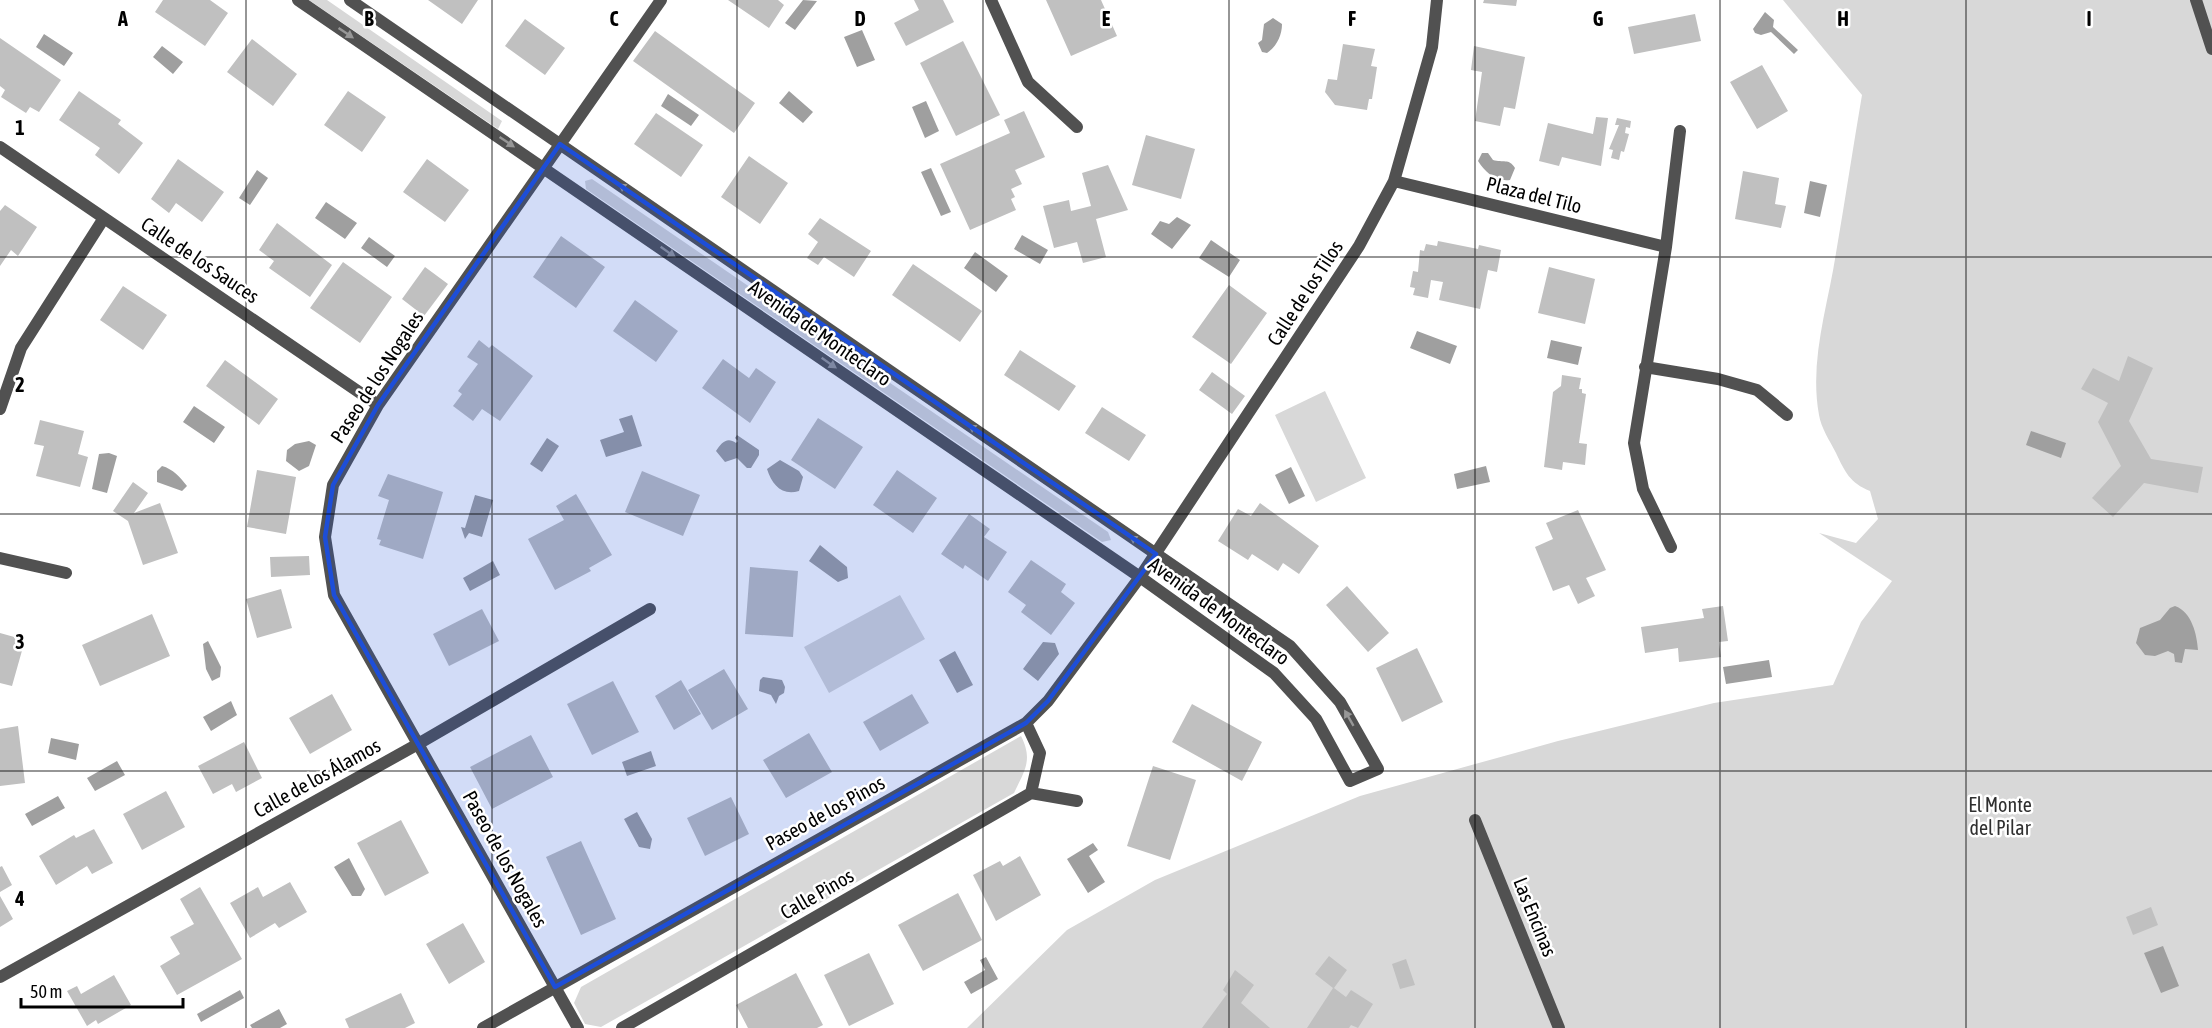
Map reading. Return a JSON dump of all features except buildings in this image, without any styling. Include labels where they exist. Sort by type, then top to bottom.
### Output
[{"type":"street","name":"Avenida de Monteclaro","points":[[298,0],[1140,577],[1274,673],[1316,719],[1350,781],[1378,769],[1340,702],[1290,646],[350,0]]},
{"type":"street","name":"Paseo de los Nogales","points":[[578,1028],[334,595],[325,537],[333,485],[378,405],[661,0]]},
{"type":"street","points":[[991,0],[1028,82],[1077,127]]},
{"type":"street","name":"Calle de los Tilos","points":[[1140,577],[1359,246],[1394,181],[1432,47],[1437,0]]},
{"type":"street","points":[[2196,0],[2212,49]]},
{"type":"street","points":[[1671,547],[1644,489],[1634,443],[1666,247],[1680,130]]},
{"type":"street","name":"Calle de los Sauces","points":[[0,147],[378,405]]},
{"type":"street","name":"Plaza del Tilo","points":[[1394,181],[1666,247]]},
{"type":"street","points":[[0,409],[21,348],[104,218]]},
{"type":"street","points":[[1645,367],[1718,379],[1757,390],[1787,415]]},
{"type":"street","points":[[0,558],[66,573]]},
{"type":"street","name":"Paseo de los Pinos","points":[[483,1028],[1026,723],[1048,701],[1140,577]]},
{"type":"street","name":"Calle de los Álamos","points":[[0,978],[418,744],[650,609]]},
{"type":"street","points":[[1026,723],[1040,753],[1031,793],[1077,801]]},
{"type":"street","name":"Calle Pinos","points":[[622,1028],[1031,793]]},
{"type":"street","name":"Las Encinas","points":[[1475,820],[1559,1028]]},
{"type":"highlighted area","points":[[560,144],[1156,554],[1048,701],[1026,723],[555,987],[334,595],[325,537],[333,485],[378,405]]},
{"type":"green space","points":[[309,0],[327,0],[502,121],[498,129]]},
{"type":"green space","name":"El Monte del Pilar","points":[[1783,0],[2212,0],[2212,1028],[967,1028],[1067,930],[1155,880],[1360,796],[1558,741],[1714,703],[1833,685],[1861,622],[1892,581],[1819,533],[1856,543],[1878,519],[1870,491],[1849,476],[1820,420],[1816,374],[1862,95]]},
{"type":"green space","points":[[592,179],[1108,532],[1111,540],[1102,542],[586,189],[585,181]]},
{"type":"green space","points":[[1325,391],[1366,478],[1316,502],[1275,415]]},
{"type":"green space","points":[[900,595],[925,639],[829,693],[804,647]]},
{"type":"green space","points":[[1021,736],[1025,744],[1027,759],[1014,793],[601,1027],[585,1024],[574,1003],[581,987]]},
{"type":"shaded area","points":[[803,0],[817,1],[795,30],[785,23]]},
{"type":"shaded area","points":[[1765,12],[1774,20],[1773,27],[1798,50],[1794,54],[1771,32],[1761,35],[1755,33],[1753,29]]},
{"type":"shaded area","points":[[1273,18],[1282,24],[1280,37],[1270,51],[1262,52],[1258,43],[1262,40],[1264,24]]},
{"type":"shaded area","points":[[862,30],[875,60],[857,67],[844,37]]},
{"type":"shaded area","points":[[44,34],[73,53],[64,66],[36,47]]},
{"type":"shaded area","points":[[162,46],[183,62],[173,74],[153,57]]},
{"type":"shaded area","points":[[789,91],[813,112],[803,123],[779,103]]},
{"type":"shaded area","points":[[668,94],[699,115],[691,126],[661,106]]},
{"type":"shaded area","points":[[926,101],[939,131],[925,138],[912,107]]},
{"type":"shaded area","points":[[1482,153],[1488,153],[1493,160],[1513,165],[1515,168],[1510,180],[1496,178],[1484,169],[1478,161]]},
{"type":"shaded area","points":[[931,168],[951,212],[941,216],[921,172]]},
{"type":"shaded area","points":[[257,170],[268,178],[250,205],[239,198]]},
{"type":"shaded area","points":[[1810,181],[1827,185],[1820,217],[1804,213]]},
{"type":"shaded area","points":[[326,202],[357,223],[345,239],[315,218]]},
{"type":"shaded area","points":[[1177,217],[1191,225],[1172,249],[1151,234],[1160,221],[1169,224]]},
{"type":"shaded area","points":[[1022,235],[1048,250],[1040,264],[1014,249]]},
{"type":"shaded area","points":[[369,237],[395,256],[387,267],[361,248]]},
{"type":"shaded area","points":[[1211,240],[1240,260],[1229,277],[1199,258]]},
{"type":"shaded area","points":[[975,252],[1008,276],[996,292],[964,268]]},
{"type":"shaded area","points":[[1417,331],[1457,346],[1450,364],[1410,348]]},
{"type":"shaded area","points":[[1551,340],[1582,347],[1578,365],[1547,358]]},
{"type":"shaded area","points":[[194,406],[225,427],[214,443],[183,422]]},
{"type":"shaded area","points":[[632,415],[642,446],[606,457],[600,440],[624,432],[619,419]]},
{"type":"shaded area","points":[[2031,431],[2066,443],[2061,458],[2026,445]]},
{"type":"shaded area","points":[[737,435],[759,450],[759,455],[751,468],[747,468],[737,458],[725,462],[716,451],[727,440],[736,443]]},
{"type":"shaded area","points":[[547,438],[559,446],[542,472],[530,464]]},
{"type":"shaded area","points":[[309,441],[316,445],[309,466],[299,471],[286,461],[287,450],[295,444]]},
{"type":"shaded area","points":[[109,453],[117,456],[107,493],[92,489],[99,454]]},
{"type":"shaded area","points":[[780,460],[799,471],[803,477],[799,491],[788,492],[778,488],[772,480],[767,469]]},
{"type":"shaded area","points":[[162,466],[170,469],[187,486],[182,491],[157,482],[157,471]]},
{"type":"shaded area","points":[[1486,466],[1490,482],[1457,489],[1454,474]]},
{"type":"shaded area","points":[[1291,467],[1305,496],[1289,504],[1275,475]]},
{"type":"shaded area","points":[[475,495],[493,500],[482,537],[469,533],[465,539],[461,527],[465,528]]},
{"type":"shaded area","points":[[820,545],[847,567],[848,578],[838,582],[809,561]]},
{"type":"shaded area","points":[[493,561],[500,575],[470,591],[463,578]]},
{"type":"shaded area","points":[[2175,606],[2186,613],[2195,631],[2198,650],[2185,649],[2182,663],[2175,662],[2174,654],[2168,651],[2155,656],[2145,655],[2136,643],[2140,628],[2160,620],[2170,608]]},
{"type":"shaded area","points":[[208,641],[221,667],[220,677],[212,681],[206,669],[203,644]]},
{"type":"shaded area","points":[[1043,642],[1055,643],[1059,654],[1038,681],[1023,669]]},
{"type":"shaded area","points":[[955,651],[973,685],[957,693],[939,660]]},
{"type":"shaded area","points":[[1769,660],[1772,677],[1726,684],[1723,667]]},
{"type":"shaded area","points":[[763,677],[782,680],[785,687],[784,693],[779,696],[776,704],[771,695],[759,691],[760,680]]},
{"type":"shaded area","points":[[231,701],[237,715],[211,731],[203,717]]},
{"type":"shaded area","points":[[51,738],[79,744],[76,760],[48,753]]},
{"type":"shaded area","points":[[651,751],[656,766],[627,776],[622,762]]},
{"type":"shaded area","points":[[117,761],[125,775],[95,791],[87,778]]},
{"type":"shaded area","points":[[58,796],[65,808],[32,826],[25,814]]},
{"type":"shaded area","points":[[637,812],[652,839],[650,849],[639,847],[624,819]]},
{"type":"shaded area","points":[[1093,843],[1098,850],[1089,856],[1105,882],[1088,893],[1067,859]]},
{"type":"shaded area","points":[[349,858],[365,889],[361,896],[352,896],[334,867]]},
{"type":"shaded area","points":[[2163,946],[2179,986],[2161,993],[2144,953]]},
{"type":"shaded area","points":[[986,957],[998,979],[971,994],[964,982],[985,970],[980,960]]},
{"type":"shaded area","points":[[240,990],[244,998],[201,1022],[197,1014]]},
{"type":"shaded area","points":[[279,1009],[287,1024],[280,1028],[252,1028],[250,1025]]}]
